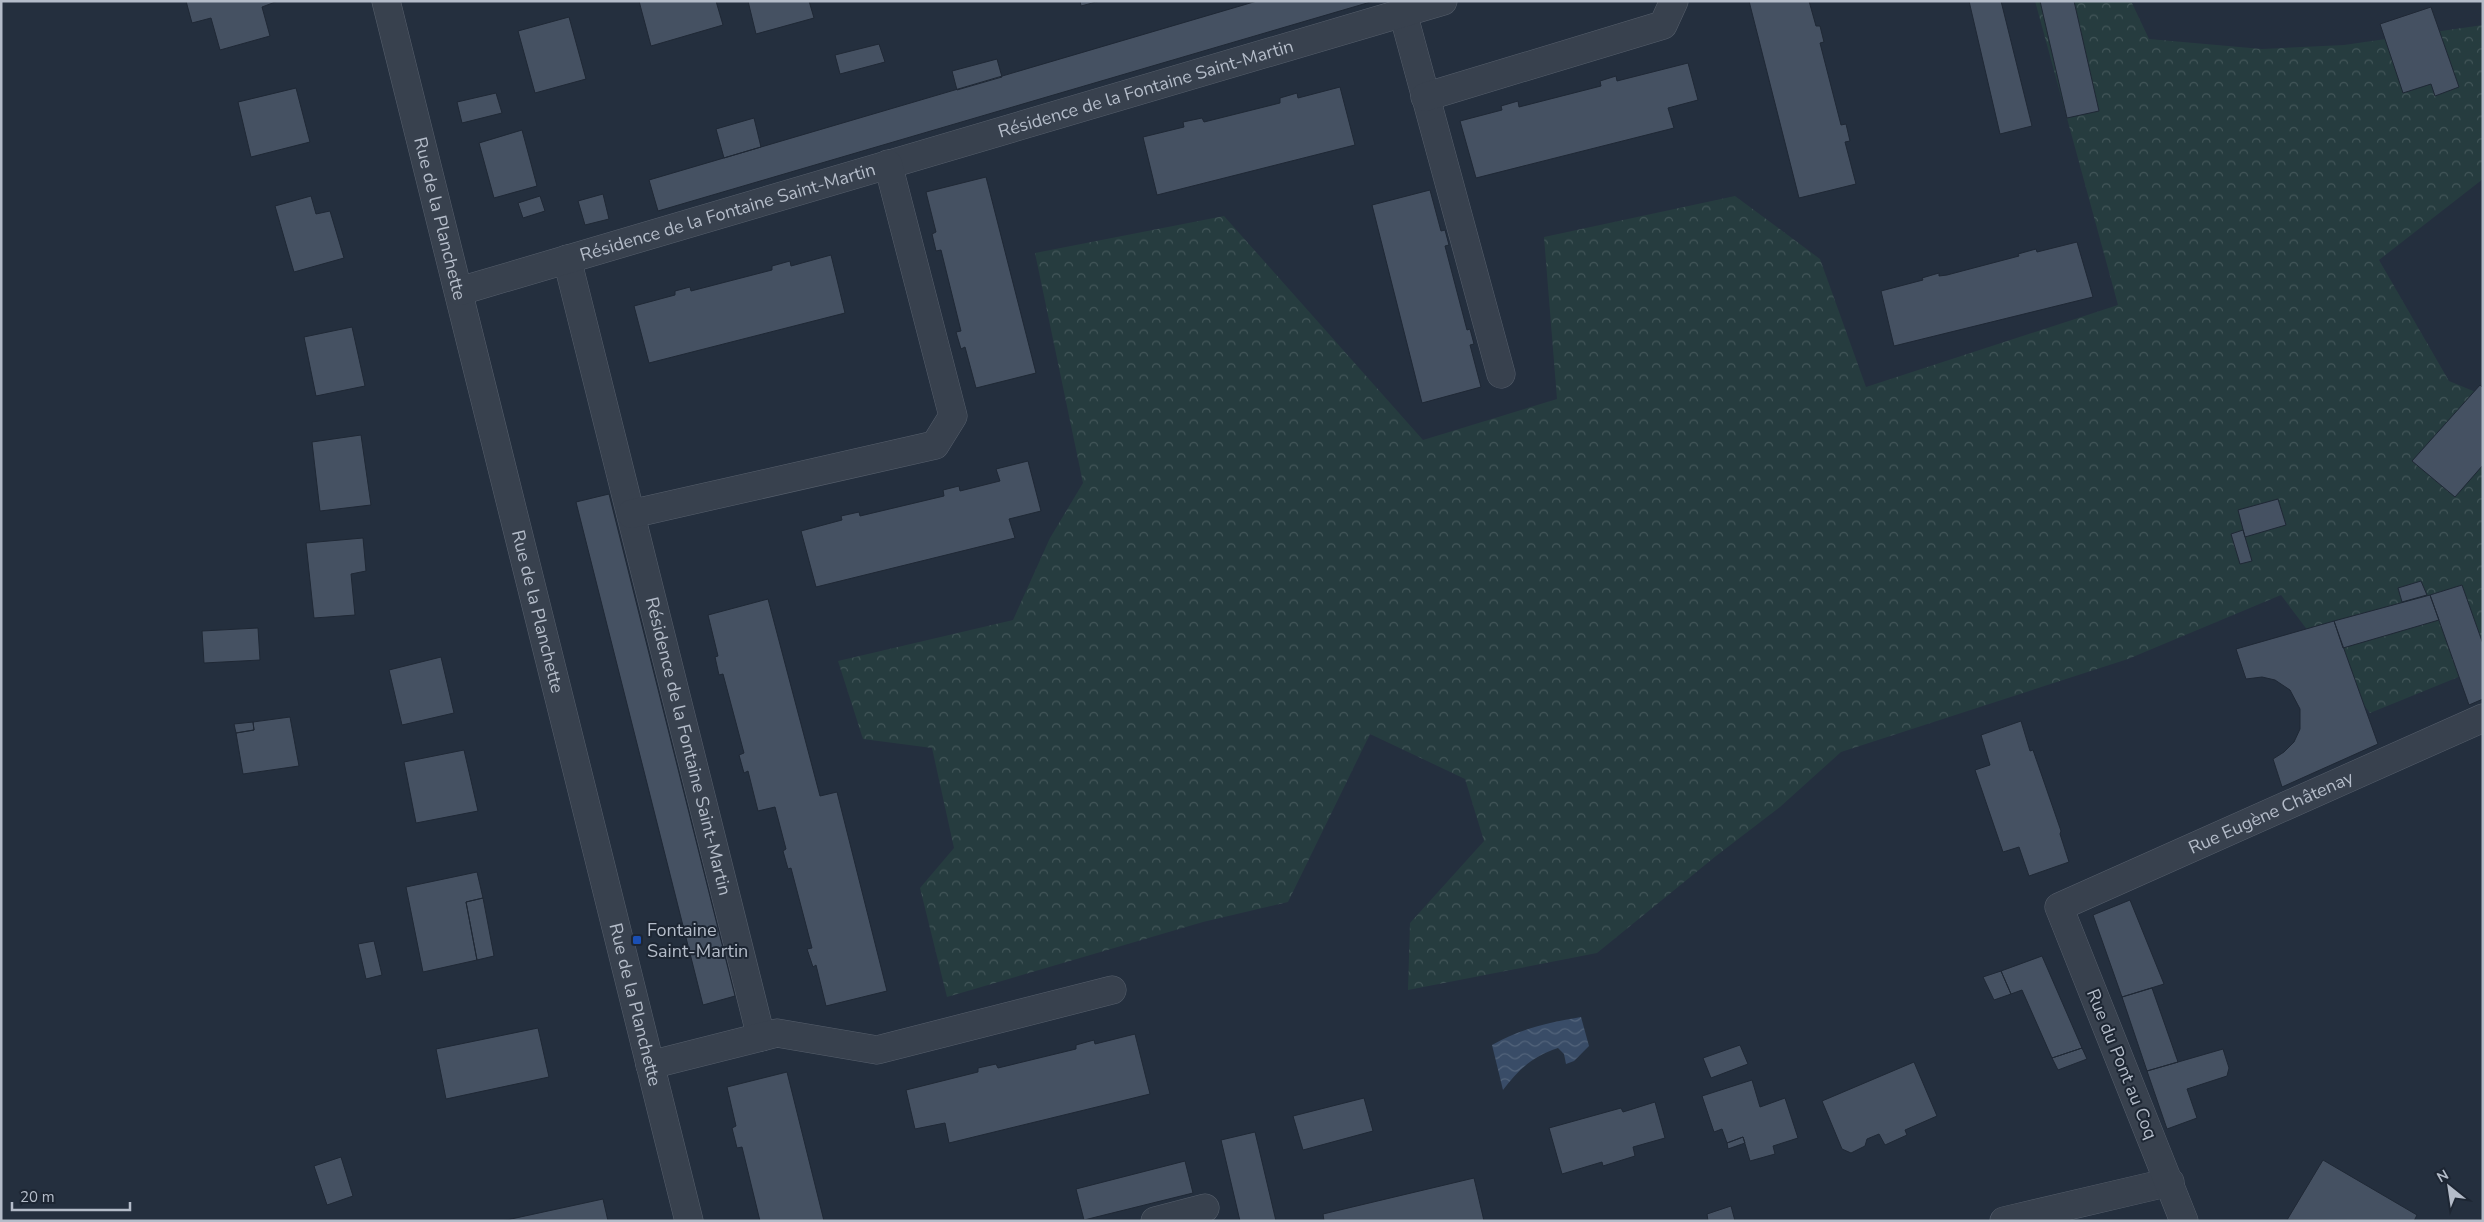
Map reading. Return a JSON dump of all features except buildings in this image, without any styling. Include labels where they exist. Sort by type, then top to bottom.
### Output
[{"type":"street","name":"Rue de la Planchette","points":[[386,1],[460,290],[689,1221]]},
{"type":"street","name":"Résidence de la Fontaine Saint-Martin","points":[[460,290],[1443,1]]},
{"type":"street","points":[[1426,97],[1663,25],[1674,1]]},
{"type":"street","points":[[1402,13],[1501,374]]},
{"type":"street","name":"Résidence de la Fontaine Saint-Martin","points":[[631,514],[935,445],[953,416],[888,164]]},
{"type":"street","name":"Résidence de la Fontaine Saint-Martin","points":[[567,259],[761,1037]]},
{"type":"street","name":"Rue Eugène Châtenay","points":[[2058,907],[2483,718]]},
{"type":"street","name":"Rue du Pont au Coq","points":[[2058,907],[2170,1182],[2184,1221]]},
{"type":"street","points":[[650,1065],[777,1033],[877,1050],[1112,990]]},
{"type":"street","points":[[2004,1221],[2170,1182]]},
{"type":"street","points":[[1155,1221],[1205,1208]]},
{"type":"green space","points":[[2035,1],[2131,1],[2149,39],[2262,49],[2344,45],[2483,25],[2483,179],[2379,260],[2449,381],[2483,395],[2483,667],[2370,713],[2281,595],[2128,659],[1841,752],[1780,807],[1716,856],[1597,953],[1408,990],[1410,923],[1484,841],[1465,779],[1370,734],[1288,902],[1203,922],[947,997],[920,888],[954,848],[932,748],[863,739],[838,661],[1013,620],[1050,538],[1083,483],[1035,253],[1224,216],[1423,440],[1557,399],[1544,237],[1735,196],[1820,259],[1866,387],[2118,305]]},
{"type":"water","points":[[1581,1017],[1589,1046],[1574,1061],[1566,1064],[1564,1054],[1558,1048],[1549,1051],[1527,1064],[1503,1090],[1492,1045],[1514,1034],[1535,1027]]},
{"type":"place","name":"Fontaine Saint-Martin","points":[[637,940]]}]
